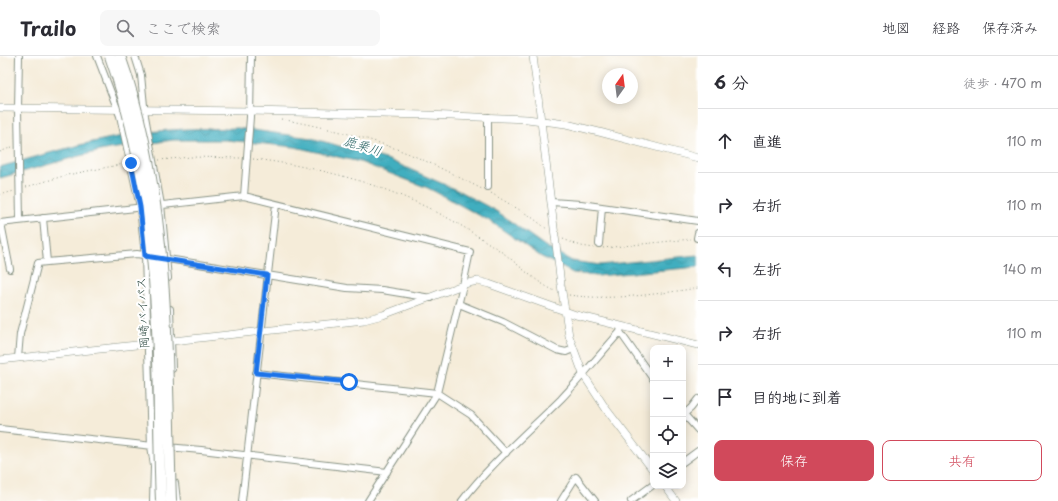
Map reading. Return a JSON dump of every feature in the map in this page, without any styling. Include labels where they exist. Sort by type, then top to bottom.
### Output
[{"type":"highway","name":"岡崎バイパス","points":[[110,56],[126,105],[138,159],[151,242],[156,308],[161,501]]},
{"type":"highway","name":"岡崎バイパス","points":[[120,56],[147,158],[159,241],[165,303],[171,501]]},
{"type":"street","points":[[19,56],[18,188],[20,220]]},
{"type":"street","points":[[97,56],[121,121],[140,207],[145,256],[151,446],[154,466],[153,501]]},
{"type":"street","points":[[135,56],[141,75],[145,113],[161,205],[172,341],[174,448],[177,501]]},
{"type":"street","points":[[244,196],[250,114],[251,56]]},
{"type":"street","points":[[533,56],[562,294],[573,349],[583,374],[606,409],[650,466]]},
{"type":"street","points":[[0,108],[116,109],[145,113],[488,117],[540,120],[599,132],[698,158]]},
{"type":"street","points":[[487,190],[488,117]]},
{"type":"street","points":[[10,269],[1,223],[244,196],[470,252],[459,304],[434,398],[368,501]]},
{"type":"street","points":[[551,202],[558,201],[698,221]]},
{"type":"street","points":[[242,501],[276,204]]},
{"type":"street","points":[[600,247],[602,207]]},
{"type":"street","points":[[43,218],[47,262]]},
{"type":"street","points":[[18,358],[20,334],[38,263],[132,254],[346,288],[382,290],[431,298]]},
{"type":"street","points":[[0,360],[371,319],[473,282],[484,282],[621,330],[698,345]]},
{"type":"street","points":[[459,304],[503,322],[557,350],[566,352],[573,349]]},
{"type":"street","points":[[462,501],[529,429],[561,399],[621,330]]},
{"type":"street","points":[[621,330],[650,374]]},
{"type":"street","points":[[256,373],[436,392],[471,416],[506,453]]},
{"type":"street","points":[[686,412],[698,399]]},
{"type":"street","points":[[686,417],[698,430]]},
{"type":"street","points":[[0,429],[387,472]]},
{"type":"street","points":[[686,460],[698,451]]},
{"type":"street","points":[[561,501],[576,477],[595,501]]},
{"type":"street","points":[[631,501],[650,487]]},
{"type":"street","points":[[667,489],[676,501]]},
{"type":"path","points":[[280,118],[347,133],[418,157],[487,190],[530,216],[550,230],[556,238],[581,246],[600,247],[698,236]]},
{"type":"path","points":[[0,152],[18,147]]},
{"type":"path","points":[[153,159],[247,156],[324,171],[389,191],[442,215],[471,232],[506,256],[536,281],[562,294],[585,298],[602,298],[698,288]]},
{"type":"path","points":[[0,195],[18,188],[67,175],[130,161]]},
{"type":"water","points":[[238,128],[311,138],[389,160],[459,191],[496,211],[545,246],[572,261],[600,265],[698,255],[698,267],[597,276],[573,273],[540,256],[490,221],[428,188],[360,162],[295,147],[226,140],[173,140],[109,149],[0,178],[0,167],[105,139],[170,130]]},
{"type":"route","points":[[131,163],[140,207],[145,256],[267,275],[256,373],[349,382]]},
{"type":"water label","name":"鹿乗川","points":[[363,145]]}]
